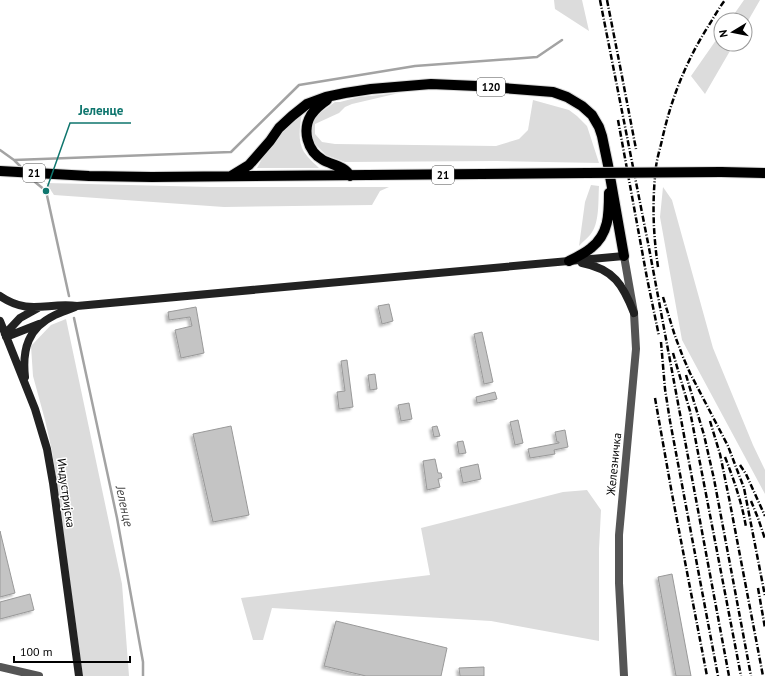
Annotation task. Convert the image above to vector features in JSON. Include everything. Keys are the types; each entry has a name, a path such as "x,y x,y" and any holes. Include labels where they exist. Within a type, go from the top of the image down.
{"main road":[{"name":"120","path":"229,177 255,160 285,122 299,110 322,98 371,89 431,84 553,92 574,100 585,108 596,120 602,136 608,165 624,256"},
{"path":"330,97 320,104 312,113 306,127 307,138 311,148 319,157 345,170 350,176"},
{"path":"569,261 590,249 600,239 606,228 608,216 608,165"},
{"name":"21","path":"0,171 89,176 229,177 721,172 765,173"},
{"path":"0,296 18,305 28,307 39,308 66,305 77,306 624,256"},
{"path":"569,261 595,266 613,276 625,290 634,313"},
{"path":"6,335 40,323 77,306"},
{"path":"6,335 20,318 39,308"},
{"name":"Индустријска","path":"0,321 40,422 49,460 79,676"},
{"path":"26,386 24,366 26,349 34,329 40,323"}],"street":[{"name":"Железничка","path":"624,256 634,313 636,348 619,545 619,583 624,676"},
{"path":"0,666 39,676"}],"shaded area":[{"path":"554,0 582,0 589,31 555,9"},
{"path":"744,0 760,0 753,12 736,12"},
{"path":"713,44 713,52 729,52 705,94 691,76"},
{"path":"399,93 345,107 339,113 315,124 315,134 322,142 335,144 496,146 519,139 528,130 533,100 569,110 577,116 587,126 599,163 496,161 345,162 326,155 313,142 309,129 311,121 335,102 359,97"},
{"path":"302,113 300,123 300,143 307,156 319,168 257,168 276,138"},
{"path":"46,183 210,187 389,187 380,191 372,205 224,207 54,195"},
{"path":"591,185 599,186 597,218 593,230 579,246 585,202"},
{"path":"663,187 672,200 713,348 753,445 765,470 765,494 682,340 660,217"},
{"path":"66,319 122,584 129,676 83,676 52,451 33,376 31,346 51,325"},
{"path":"587,490 601,510 599,549 599,641 491,621 272,608 263,640 253,640 241,598 430,575 421,528 563,492"}],"building":[{"path":"389,304 393,321 382,324 378,306"},
{"path":"196,307 204,353 181,358 175,330 192,326 190,317 169,320 168,312"},
{"path":"482,332 493,382 484,384 474,334"},
{"path":"347,360 353,407 339,409 337,392 345,391 341,361"},
{"path":"375,374 377,389 370,390 368,375"},
{"path":"495,392 497,399 477,403 476,397"},
{"path":"409,403 412,419 401,421 398,405"},
{"path":"518,420 523,443 515,445 510,422"},
{"path":"231,426 249,515 213,522 193,434"},
{"path":"437,426 440,436 434,437 432,427"},
{"path":"565,430 568,447 554,450 555,454 530,458 528,449 559,443 557,442 555,432"},
{"path":"463,441 466,453 459,454 457,442"},
{"path":"435,459 438,473 441,473 442,478 438,479 440,487 427,490 423,461"},
{"path":"478,464 481,479 463,483 460,468"},
{"path":"0,531 15,593 0,597"},
{"path":"672,574 691,676 676,676 658,577"},
{"path":"30,594 34,610 0,619 0,602"},
{"path":"336,621 447,648 441,676 366,676 324,666"},
{"path":"484,667 484,676 460,676 459,668"}],"waterway":[{"path":"14,160 231,152 299,85 415,66 537,57 562,40"},
{"name":"Јеленце","path":"0,150 20,166"},
{"name":"Јеленце","path":"35,182 46,191 69,296"},
{"name":"Јеленце","path":"74,318 117,518 143,662 143,676"}],"railway":[{"path":"600,0 649,248 729,676"},
{"path":"607,0 636,149"},
{"path":"658,267 654,229 656,164 670,110 686,66 725,0"},
{"path":"618,120 659,336"},
{"path":"663,297 683,357 728,446 744,488 765,596"},
{"path":"661,342 665,389 670,421 718,676"},
{"path":"673,353 690,411 741,676"},
{"path":"686,375 704,435 714,479 751,676"},
{"path":"655,398 707,676"},
{"path":"710,421 720,454 763,676"},
{"path":"725,457 732,474 746,527"},
{"path":"740,465 746,474 765,516"},
{"path":"751,501 765,539"},
{"path":"758,588 765,628"}],"place":[{"name":"Јеленце","path":"46,191"}]}
